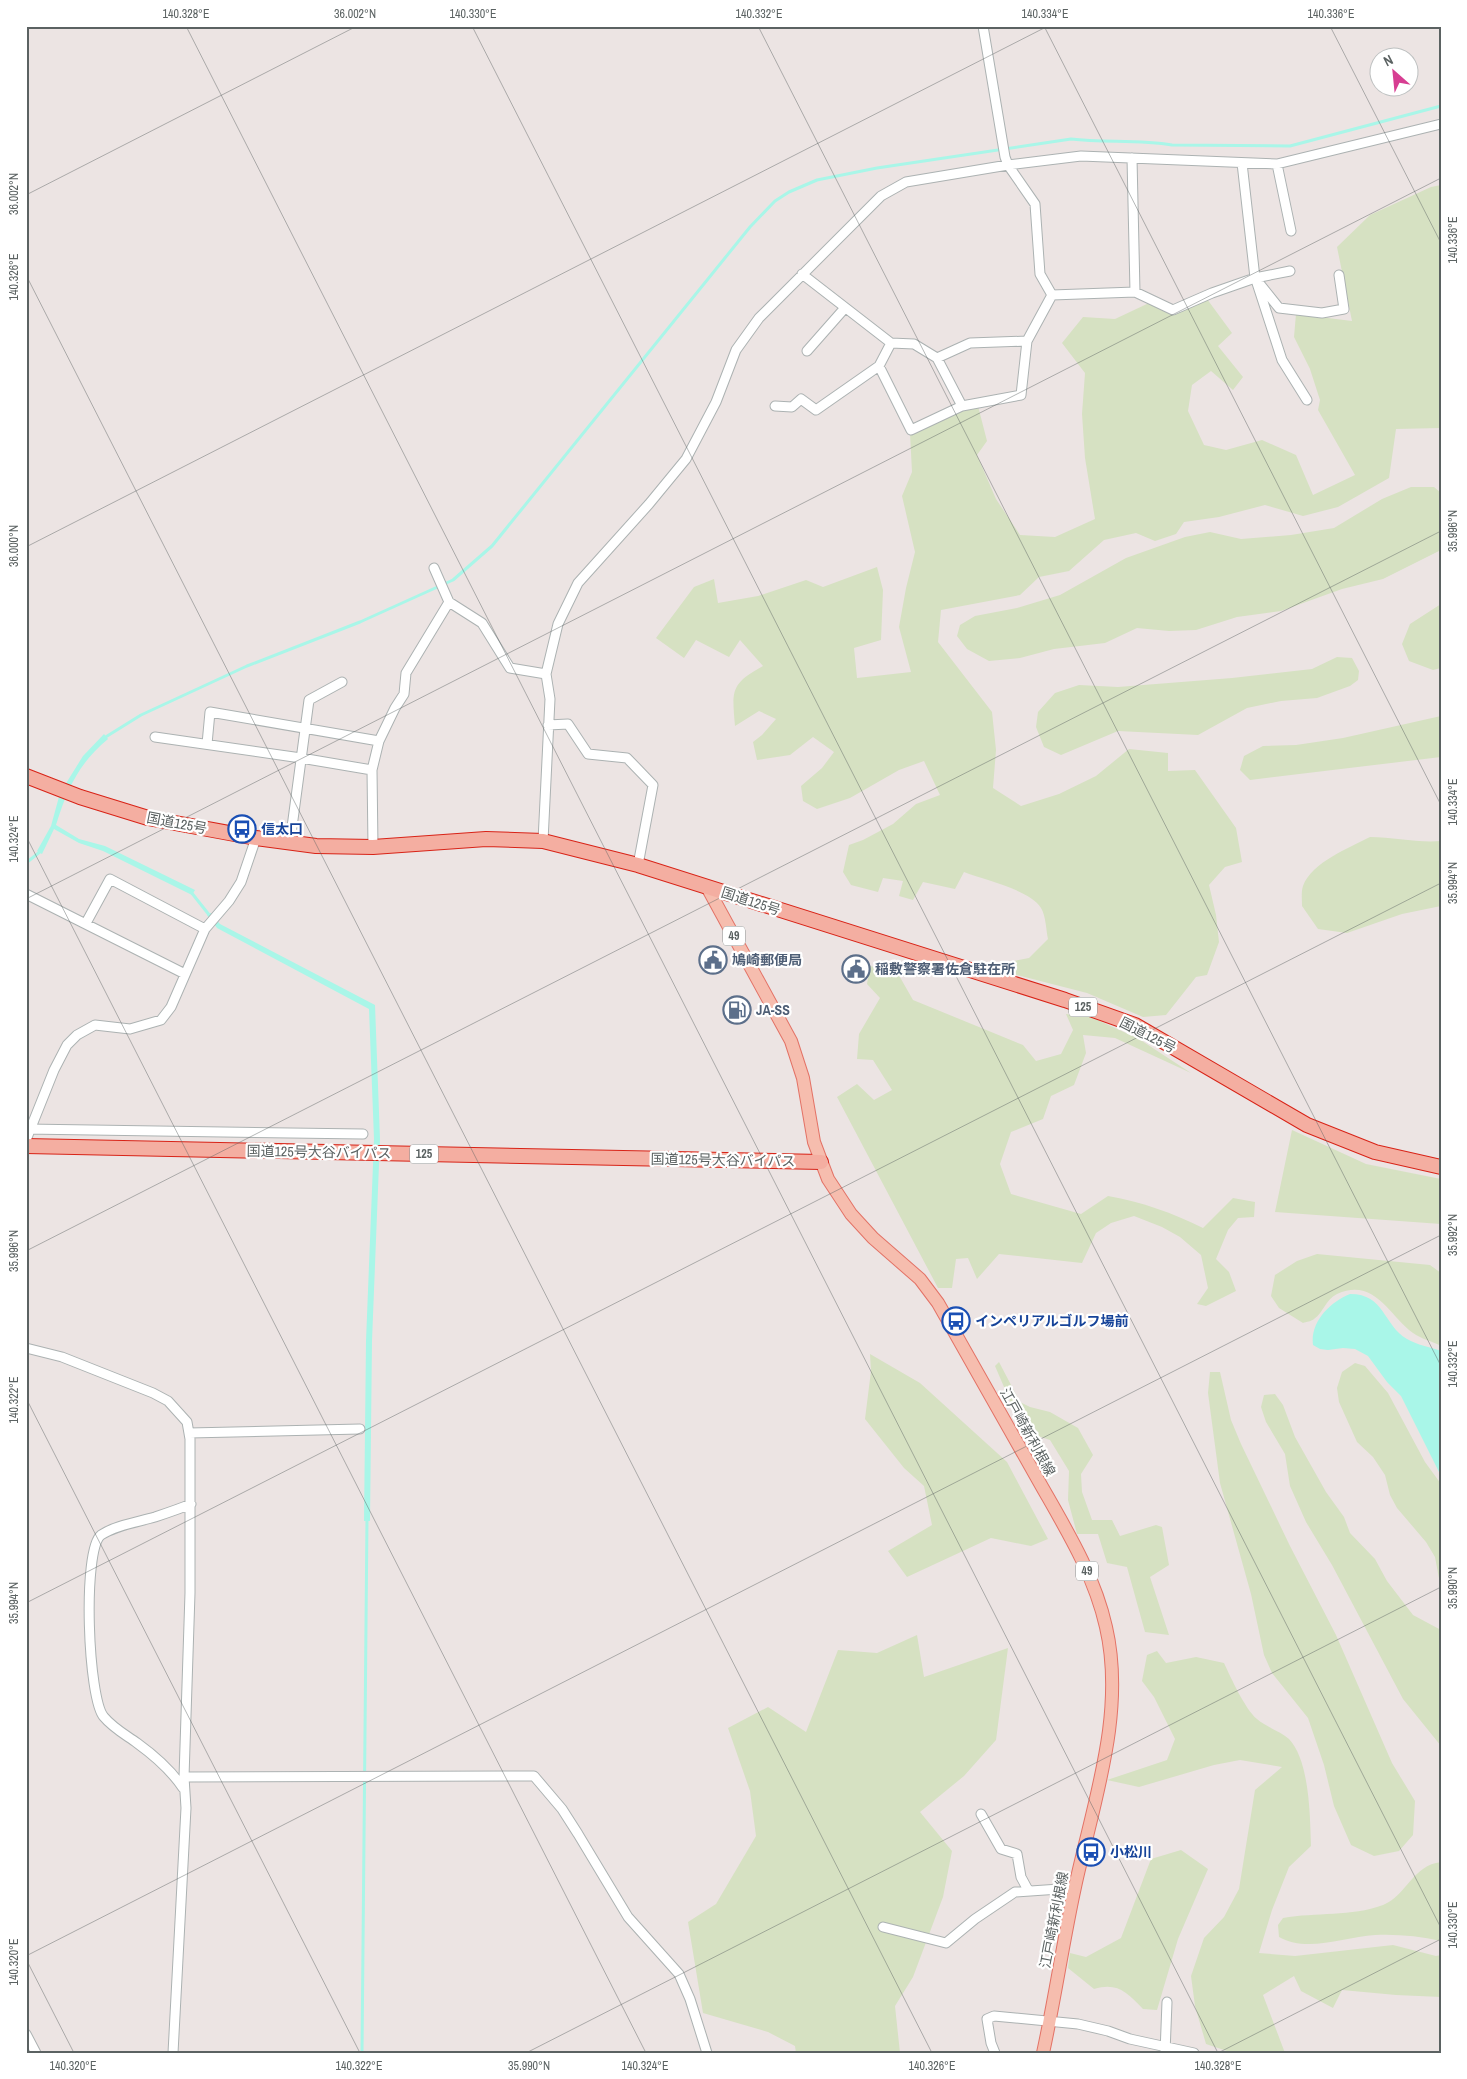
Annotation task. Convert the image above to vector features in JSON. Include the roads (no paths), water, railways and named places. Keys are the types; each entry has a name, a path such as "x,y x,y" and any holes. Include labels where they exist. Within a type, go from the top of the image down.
{"highway":[{"name":"国道125号","path":"26,776 80,797 148,818 256,838 337,847 373,847 486,839 543,841 638,865 1066,1000 1135,1025 1307,1125 1374,1152 1441,1167"},
{"name":"国道125号大谷バイパス","path":"26,1146 821,1162"}],"main road":[{"name":"江戸崎新利根線","path":"707,888 791,1041 803,1078 814,1142 828,1179 851,1214 873,1238 920,1279 938,1303 1068,1534 1093,1584 1100,1606 1110,1646 1112,1690 1110,1720 1099,1782 1074,1888 1043,2053"}],"street":[{"path":"983,26 1007,161 1035,204 1040,274 1052,295"},
{"path":"543,841 550,700 546,674 558,624 578,583 649,504 686,459 716,402 736,350 759,318 881,196 906,182 1007,161 1081,156 1277,164 1441,124"},
{"path":"1132,158 1135,292"},
{"path":"1242,163 1255,278 1282,360 1306,400"},
{"path":"1277,164 1292,231"},
{"path":"1052,295 1135,292 1174,310 1212,293 1255,278 1290,271"},
{"path":"802,274 844,309 891,343 914,344 937,358 962,406"},
{"path":"1255,278 1278,308 1322,313 1344,309 1339,275"},
{"path":"878,366 911,430 962,406 1021,395 1027,341 1052,295"},
{"path":"807,351 844,309"},
{"path":"937,358 970,343 1027,341"},
{"path":"774,406 792,407 801,399 816,410 878,366 891,343"},
{"path":"434,568 448,602 482,623 510,668 546,674"},
{"path":"373,847 372,770 379,741 404,694 406,673 448,602"},
{"path":"290,842 309,700 342,682"},
{"path":"207,744 210,712 379,741"},
{"path":"548,726 568,724 588,754 627,758 653,785 638,865"},
{"path":"155,737 372,770"},
{"path":"26,1140 54,1070 67,1045 77,1035 95,1025 130,1029 161,1020 171,1007 205,929 229,901 241,882 256,838"},
{"path":"86,923 110,879 205,929"},
{"path":"26,894 185,974"},
{"path":"29,1129 363,1134"},
{"path":"26,1348 62,1357 153,1393 168,1401 187,1422 191,1504 184,1777 186,1808 173,2053"},
{"path":"189,1433 360,1429"},
{"path":"184,1788 174,1775 147,1750 103,1716 96,1700 88,1588 95,1545 100,1536 124,1525 191,1504"},
{"path":"184,1777 534,1776 562,1809 628,1917 679,1974 690,1999 708,2053"},
{"path":"981,1814 1002,1849 1017,1854 1021,1877 1028,1890"},
{"path":"883,1927 946,1943 975,1919 1015,1892 1074,1888"},
{"path":"1165,2049 1167,2002"},
{"path":"995,2053 991,2043 987,2019 994,2016 1078,2024 1108,2031 1165,2049 1194,2053"},
{"path":"26,2034 36,2053"}],"waterway":[{"path":"104,738 141,715 247,666 360,622 453,580 492,546 750,227 775,201 789,192 817,180 877,168 1071,139 1147,142 1172,145 1290,146 1441,106"},
{"path":"26,863 41,851"},
{"path":"191,892 210,916"},
{"path":"362,2053 367,1518"}],"place":[{"name":"信太口","path":"242,829"},
{"name":"鳩崎郵便局","path":"713,960"},
{"name":"稲敷警察署佐倉駐在所","path":"856,969"},
{"name":"JA-SS","path":"737,1010"},
{"name":"インペリアルゴルフ場前","path":"956,1321"},
{"name":"小松川","path":"1091,1852"}]}
